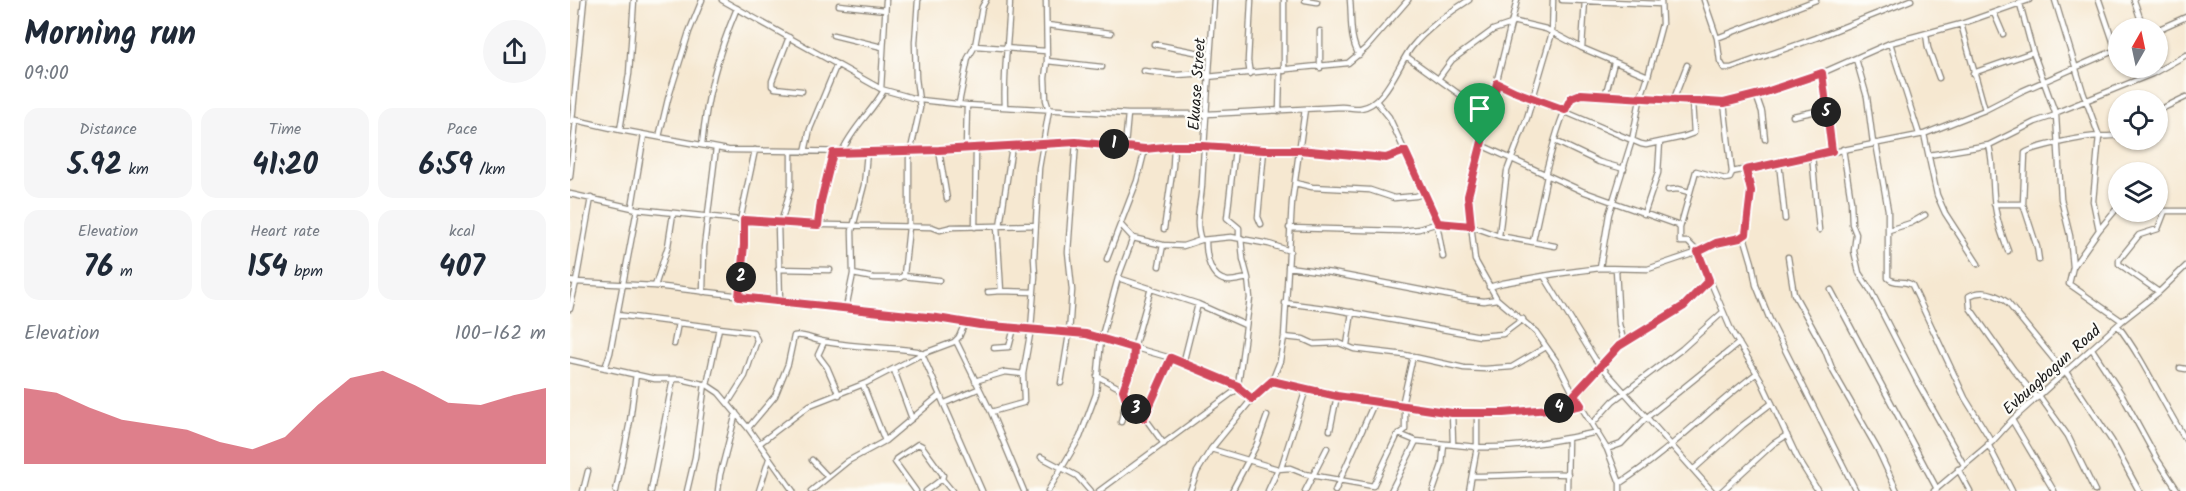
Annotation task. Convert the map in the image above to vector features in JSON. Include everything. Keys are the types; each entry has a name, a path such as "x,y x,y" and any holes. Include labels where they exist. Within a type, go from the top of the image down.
{"street":[{"path":"570,177 584,0"},
{"path":"620,130 629,74 634,0"},
{"path":"659,137 689,32 702,0"},
{"path":"722,0 883,89 920,100 967,105 1128,114 1207,114 1368,106 1376,101 1416,42 1469,0"},
{"path":"842,152 847,141 879,99 883,89 882,46 886,0"},
{"path":"903,276 909,227 909,150 920,108 915,42 918,0"},
{"path":"960,103 968,58 975,46 982,7 986,0"},
{"path":"1005,106 1004,75 1008,49 1010,0"},
{"path":"991,412 1023,403 1023,374 1031,329 1034,292 1039,168 1049,110 1045,78 1046,0"},
{"name":"Ekuase Street","path":"1214,0 1207,114 1197,218 1198,231 1217,277 1228,281 1248,278"},
{"path":"1250,74 1248,61 1251,0"},
{"path":"1279,111 1284,0"},
{"path":"1305,0 1317,2"},
{"path":"1350,0 1352,33 1359,55"},
{"path":"1144,71 1176,75 1250,74 1320,68 1348,63 1387,26 1397,10 1408,0"},
{"path":"1517,0 1468,196 1475,260 1497,298 1523,319 1567,378 1574,395 1607,449 1620,483 1620,491"},
{"path":"1499,236 1504,186 1552,33 1552,0"},
{"path":"1562,0 1624,1 1641,4 1661,2 1662,24 1640,99 1632,140 1613,202 1600,268"},
{"path":"1711,0 1704,1 1717,38 1722,65 1731,68 1816,38 1911,0"},
{"path":"1717,38 1816,0"},
{"path":"1533,241 1555,141 1565,110 1575,95 1724,103 1822,73 1890,43 1961,24 2029,0"},
{"path":"2055,0 2099,136 2093,201 2099,230"},
{"path":"2099,0 2108,25"},
{"path":"2134,0 2140,18"},
{"path":"1582,48 1585,1"},
{"path":"2020,4 2033,52 2056,114 2061,199 2070,236 2073,267"},
{"path":"838,5 885,10"},
{"path":"702,145 705,105 713,72 737,8"},
{"path":"1994,13 2003,34"},
{"path":"2168,25 2186,17"},
{"path":"1438,79 1452,60 1493,30 1512,22 1552,33 1614,63 1648,76"},
{"path":"1961,24 1985,110"},
{"path":"1047,25 1110,33"},
{"path":"1320,31 1320,68"},
{"path":"1926,34 1928,48 1939,78"},
{"path":"832,35 882,46"},
{"path":"789,37 772,86 802,91"},
{"path":"1890,43 1929,155 1937,195 1945,213 1978,264"},
{"path":"1154,44 1210,55"},
{"path":"975,46 1046,51"},
{"path":"1973,73 2033,52"},
{"path":"1732,172 1921,134 1985,110 2108,54"},
{"path":"1929,155 1989,145 2035,122 2152,74 2186,55"},
{"path":"1406,56 1489,113"},
{"path":"1856,59 1867,97 1885,185 1889,230 1888,278 1895,282 1907,281 1912,285 2012,491"},
{"path":"1047,61 1102,67"},
{"path":"1605,96 1614,63"},
{"path":"805,152 810,129 837,64"},
{"path":"1673,101 1687,66"},
{"path":"1822,73 1832,151"},
{"path":"1497,83 1646,145 1694,133 1692,102"},
{"path":"1756,95 1762,112 1765,139"},
{"path":"2168,106 2186,97"},
{"path":"1376,101 1389,117 1425,193 1437,223 1443,257"},
{"path":"1724,103 1732,172 1730,178 1725,179 1697,171 1680,228 1680,242 1688,242 1698,252 1723,312 1818,491"},
{"path":"966,148 967,105"},
{"path":"1190,491 1197,472 1211,448 1252,399 1272,381 1280,361 1284,337 1290,251 1289,228 1305,109"},
{"path":"1793,116 1826,109"},
{"path":"1125,146 1128,114"},
{"path":"573,121 716,148 805,152 939,150 1076,142 1145,149 1203,146 1299,150 1386,158 1405,151"},
{"path":"605,368 623,284 644,135"},
{"path":"2039,260 2037,246 2023,204 2025,153 2032,148 2099,136 2108,137"},
{"path":"1555,141 1599,162 1624,169"},
{"path":"1061,383 1069,334 1072,290 1068,252 1076,142"},
{"path":"1644,214 1658,173 1660,142"},
{"path":"1480,145 1546,175 1680,228"},
{"path":"1989,145 1992,159 1994,204 1998,226 2008,251"},
{"path":"1001,291 998,226 1012,146"},
{"path":"1164,229 1174,146"},
{"path":"703,292 704,247 716,148"},
{"path":"975,226 976,148"},
{"path":"1107,259 1137,181 1145,149"},
{"path":"1099,491 1239,387 1250,298 1239,228 1227,218 1235,149"},
{"path":"1843,149 1852,224 1856,234 1854,250 1858,273 1871,291 1918,384 1964,465"},
{"path":"739,297 744,245 744,220 741,216 755,150"},
{"path":"939,150 947,199"},
{"path":"1261,224 1258,217 1264,150"},
{"path":"780,302 778,224 783,216 791,186 791,151"},
{"path":"846,308 853,274 853,226 864,185 867,152"},
{"path":"818,225 821,201 833,153"},
{"path":"1812,155 1819,230"},
{"path":"1779,163 1785,219"},
{"path":"1490,287 1600,268 1648,269 1698,252 1716,243 1744,236 1747,232 1751,191 1746,170"},
{"path":"1295,183 1312,187 1370,190 1394,198 1425,193"},
{"path":"1668,190 1678,189 1689,192"},
{"path":"570,194 673,214 778,224 932,227 940,230 951,227 1035,225"},
{"path":"570,309 573,282 591,198"},
{"path":"1994,204 2023,204"},
{"path":"2168,211 2186,211"},
{"path":"655,286 668,246 673,214"},
{"path":"1889,230 1911,223 1925,215"},
{"path":"2108,219 2073,267 2069,286 2120,323 2186,440"},
{"path":"2159,292 2118,262 2139,235 2158,229 2161,222"},
{"path":"1289,228 1401,231 1419,229 1437,223 1471,226 1499,236 1556,246"},
{"path":"1121,225 1132,238 1163,245 1183,246 1203,240 1231,237 1269,244 1290,251"},
{"path":"1744,236 1756,285 1770,320 1856,491"},
{"path":"1048,491 1080,437 1096,394 1101,339 1132,238"},
{"path":"1159,266 1163,245"},
{"path":"1788,257 1794,294 1825,350 1833,371 1878,450 1897,491"},
{"path":"1288,267 1332,273 1467,299 1484,301 1497,298"},
{"name":"Evbuagbogun Road","path":"1935,490 1990,443 2012,420 2120,323 2186,267"},
{"path":"778,269 830,270"},
{"path":"1616,269 1619,324 1624,343"},
{"path":"853,274 874,278 903,276 939,280"},
{"path":"1544,276 1580,336 1602,365 1712,491"},
{"path":"1118,278 1198,304 1245,325"},
{"path":"1574,395 1624,343 1684,306 1709,280"},
{"path":"573,282 655,286 965,323 1086,334 1171,358 1239,387 1252,399"},
{"path":"1151,288 1134,348 1133,363 1123,390 1126,399 1164,444"},
{"path":"1831,290 1891,400 1935,490"},
{"path":"988,292 1034,292"},
{"path":"2095,491 2068,436 2013,369 1970,308 1969,296 1997,294 2007,302 2065,372 2112,441 2139,491"},
{"path":"1285,303 1352,312 1480,336 1503,334 1523,319"},
{"path":"1183,364 1198,304"},
{"path":"1347,345 1352,312"},
{"path":"1593,423 1625,391 1682,350 1723,312"},
{"path":"617,315 753,332 756,340 745,376 728,404"},
{"path":"674,344 678,323"},
{"path":"760,443 810,405 863,385 922,354 956,341 965,323"},
{"path":"687,491 719,328"},
{"path":"994,348 1009,347 1014,328"},
{"path":"748,428 775,396 788,364 794,336 800,335 854,347 905,349 922,354 982,491"},
{"path":"1284,337 1303,339 1314,344 1347,345 1354,349 1413,356 1464,368 1512,367 1546,347"},
{"path":"956,341 991,412 1024,491"},
{"path":"824,342 818,355 827,367 840,395"},
{"path":"1607,449 1621,444 1646,418 1739,343"},
{"path":"2092,350 2122,395 2157,459 2178,491"},
{"path":"1211,448 1247,461 1280,469 1290,468 1305,474 1338,481 1374,485 1399,434 1406,427 1404,405 1413,356"},
{"path":"1144,418 1171,358"},
{"path":"570,360 655,379 681,378 706,385 719,393 736,413 793,491"},
{"path":"2180,368 2186,369"},
{"path":"894,370 912,419"},
{"path":"975,381 1005,372 1023,374"},
{"path":"1620,483 1642,469 1730,393 1757,373"},
{"path":"616,491 630,421 636,374"},
{"path":"1097,376 1123,390"},
{"path":"651,491 673,379"},
{"path":"1272,381 1337,396 1477,415 1581,405"},
{"path":"863,385 885,441"},
{"path":"945,403 978,389"},
{"path":"1268,491 1280,469 1306,389"},
{"path":"811,491 848,461 885,441 940,395"},
{"path":"1330,430 1337,396"},
{"path":"1121,422 1126,399"},
{"path":"1335,491 1375,401"},
{"path":"1694,469 1743,425 1772,404"},
{"path":"718,491 736,413"},
{"path":"1452,413 1453,443"},
{"path":"1469,491 1477,447 1477,415"},
{"path":"1232,491 1257,444 1267,416"},
{"path":"2012,420 2054,491"},
{"path":"1399,434 1416,441 1502,448 1598,432"},
{"path":"1722,491 1773,444 1787,435"},
{"path":"1567,491 1568,438"},
{"path":"1391,491 1416,441"},
{"path":"1433,491 1442,465 1444,444"},
{"path":"916,491 895,462 915,445 922,446 942,472 942,479 952,491"},
{"path":"1305,491 1327,448"},
{"path":"1041,457 1077,476 1090,491"},
{"path":"759,491 769,459"},
{"path":"812,460 828,477"},
{"path":"1958,469 1970,491"},
{"path":"584,491 588,471"},
{"path":"1473,476 1568,474"},
{"path":"926,491 942,479"}],"route":[{"path":"1822,73 1832,151 1746,170 1751,191 1746,234 1740,238 1716,243 1698,252 1709,280 1684,306 1619,346 1574,395 1581,405 1572,407 1477,415 1452,413 1337,396 1272,381 1252,399 1238,386 1171,358 1144,418 1126,399 1123,390 1133,363 1134,348 1086,334 980,325 937,318 739,297 744,220 818,225 821,201 833,153 1030,146 1076,142 1145,149 1203,146 1299,150 1386,158 1405,151 1438,223 1471,226 1468,196 1480,145 1497,83 1565,110 1571,98 1581,94 1724,103 1760,94 1822,73"}]}
